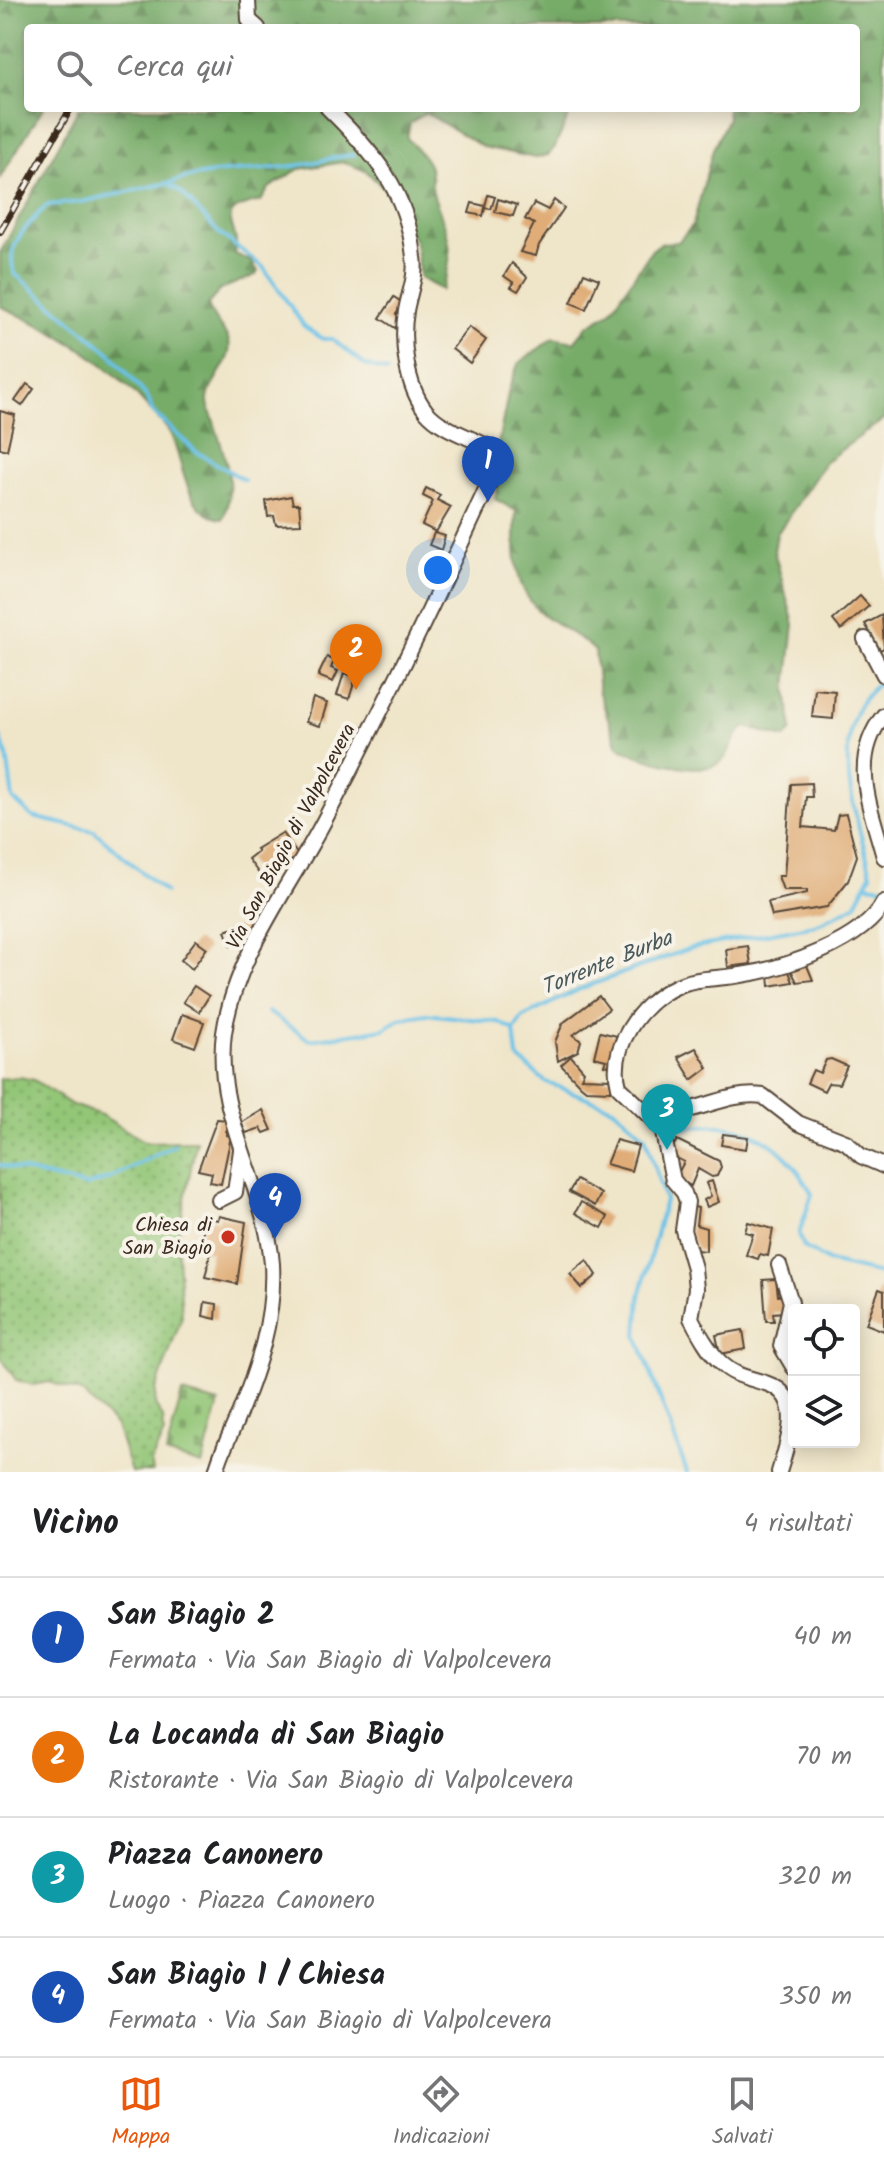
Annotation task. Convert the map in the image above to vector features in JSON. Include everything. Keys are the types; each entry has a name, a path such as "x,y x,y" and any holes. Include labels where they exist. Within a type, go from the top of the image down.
{"street":[{"path":"248,0 249,20 254,24"},
{"name":"Via San Biagio di Valpolcevera","path":"216,1472 260,1362 271,1303 272,1262 224,1082 224,1035 231,998 262,933 310,848 423,630 494,472 494,450 471,436 449,429 427,412 416,394 405,351 406,312 413,286 415,258 405,221 388,172 332,112"},
{"path":"865,639 882,670"},
{"path":"884,715 869,738 862,767 884,857"},
{"path":"788,1404 771,1384 744,1378 722,1364 691,1318 696,1289 683,1230 687,1202 673,1180 662,1128 647,1110 623,1092 618,1069 628,1032 649,1005 675,987 770,969 821,950 869,923 884,902"},
{"path":"647,1110 663,1116 726,1099 763,1096 798,1123 846,1142 861,1156 884,1166"},
{"path":"219,1200 235,1192 241,1144"},
{"path":"779,1265 791,1304"},
{"path":"788,1315 781,1346 788,1358"},
{"path":"779,1472 788,1435"}],"green space":[{"path":"0,0 884,0 884,419 826,461 777,534 774,551 794,624 787,688 792,730 785,738 746,727 738,734 721,762 700,768 654,761 618,746 599,693 595,651 537,609 521,584 515,542 516,511 495,499 502,463 498,444 509,389 518,364 553,338 574,342 587,326 610,312 652,250 661,243 678,242 693,225 713,149 728,118 727,112 860,112 860,24 24,24 24,112 41,112 0,178"},
{"path":"77,112 570,112 555,147 548,155 535,158 483,147 426,113 410,123 407,138 430,168 434,195 449,244 449,264 442,290 420,278 415,241 388,192 366,171 344,162 299,169 269,188 261,201 245,205 231,214 235,254 251,261 258,271 256,275 221,289 208,304 230,348 208,402 228,470 229,494 223,519 200,508 187,486 170,432 134,393 82,350 0,306 0,253"},
{"path":"19,1077 34,1080 72,1105 101,1115 146,1142 196,1141 177,1241 182,1316 156,1390 155,1405 163,1418 164,1433 151,1462 153,1472 131,1472 116,1426 81,1392 49,1382 33,1385 16,1380 0,1356 0,1079"},
{"path":"182,1393 219,1403 202,1465 166,1454"}],"building":[{"path":"488,195 495,197 491,209 485,208 483,216 469,213 472,203 485,206"},
{"path":"498,199 517,205 513,216 495,212"},
{"path":"554,200 564,208 539,245 536,256 520,252 534,224 525,219 534,203 548,210"},
{"path":"512,263 527,277 518,291 511,287 514,283 504,276"},
{"path":"584,273 599,279 586,309 571,303"},
{"path":"394,297 404,304 396,314 402,318 395,328 380,318"},
{"path":"469,327 486,340 470,363 452,349"},
{"path":"27,384 34,389 22,406 15,401"},
{"path":"0,411 15,415 7,450 0,448"},
{"path":"426,488 440,495 437,500 451,507 436,532 422,525 433,501 423,496"},
{"path":"291,496 293,504 299,504 301,524 276,525 274,516 268,517 266,501"},
{"path":"434,533 445,536 441,550 429,545"},
{"path":"860,596 869,606 841,630 833,620"},
{"path":"882,615 884,648 880,650 865,624"},
{"path":"327,657 334,661 331,668 338,671 333,682 318,676"},
{"path":"344,673 356,677 349,699 337,695"},
{"path":"815,689 835,691 833,719 812,717"},
{"path":"313,698 327,703 320,726 306,722"},
{"path":"811,783 812,797 806,797 803,827 834,830 838,815 846,814 857,856 848,881 827,907 772,916 768,902 807,893 807,890 783,890 778,876 784,876 791,784"},
{"path":"282,833 298,855 278,873 276,870 263,879 248,859 258,851 256,849"},
{"path":"245,925 250,938 231,946 225,931"},
{"path":"196,940 207,948 192,969 181,960"},
{"path":"748,946 751,964 728,967 726,949"},
{"path":"806,963 813,980 797,982 791,970"},
{"path":"788,969 793,982 770,986 769,975"},
{"path":"194,986 209,996 199,1012 183,1002"},
{"path":"599,996 609,1009 573,1035 581,1041 578,1051 558,1061 555,1042 563,1023"},
{"path":"182,1014 204,1022 195,1047 173,1039"},
{"path":"600,1032 617,1036 609,1066 604,1065 606,1060 594,1057"},
{"path":"696,1048 708,1068 692,1080 678,1057"},
{"path":"571,1056 584,1071 581,1078 612,1079 611,1091 586,1090 581,1086 561,1065"},
{"path":"826,1060 847,1066 839,1084 828,1083 824,1091 807,1083 813,1070 820,1073"},
{"path":"263,1110 272,1130 264,1133 261,1128 246,1133 241,1123"},
{"path":"217,1119 227,1120 226,1135 231,1136 221,1184 210,1182 212,1173 198,1170"},
{"path":"723,1134 748,1137 746,1149 721,1145"},
{"path":"616,1140 638,1146 631,1171 606,1164"},
{"path":"677,1140 719,1161 721,1167 717,1176 712,1177 698,1169 691,1186 676,1177 684,1162 669,1154"},
{"path":"576,1180 601,1194 595,1206 569,1192"},
{"path":"712,1181 719,1202 707,1207 704,1200 711,1196 706,1183"},
{"path":"581,1202 608,1217 602,1228 575,1213"},
{"path":"691,1206 698,1208 696,1225 706,1228 706,1251 697,1250 690,1233"},
{"name":"Chiesa di San Biagio","path":"219,1216 246,1222 237,1284 205,1277 211,1252 193,1248 195,1240 201,1241 206,1217 218,1220"},
{"path":"748,1222 773,1229 768,1256 760,1254 758,1259 746,1255 753,1234 745,1232"},
{"path":"587,1260 597,1275 582,1288 570,1274"},
{"path":"776,1279 778,1296 786,1295 784,1312 773,1313 774,1321 766,1321 763,1280"},
{"path":"879,1289 884,1291 884,1331 866,1324"},
{"path":"205,1302 217,1304 216,1319 203,1316"},
{"path":"743,1330 746,1349 720,1354 716,1335"}],"waterway":[{"path":"169,183 199,175 301,165 354,155"},
{"path":"244,480 195,451 152,411 148,398 111,354 15,274 12,264 15,245 47,205 81,202 168,183 183,194 218,232 263,267 304,326 323,339 332,339 365,365 387,372"},
{"name":"Torrente Burba","path":"687,1472 637,1335 640,1296 665,1200 645,1136 613,1108 546,1082 517,1057 514,1030 523,1017 580,989 691,948 815,925 855,905 871,874 852,797 848,744 853,719 865,698 884,679"},
{"path":"0,737 7,755 13,799 33,817 94,831 165,892"},
{"path":"867,885 884,887"},
{"path":"268,1012 310,1040 384,1029 399,1019 426,1014 498,1022 514,1030"},
{"path":"685,1128 726,1126 760,1138 776,1148 801,1176 812,1194 799,1234 804,1247 829,1262 884,1275"},
{"path":"0,1165 86,1186 111,1178 175,1145"}],"railway":[{"path":"0,232 69,112"}],"place":[{"name":"San Biagio 2","path":"488,502"},
{"name":"La Locanda di San Biagio","path":"356,690"},
{"name":"Piazza Canonero","path":"667,1150"},
{"name":"Chiesa di San Biagio","path":"228,1237"},
{"name":"San Biagio 1 / Chiesa","path":"275,1239"}]}
